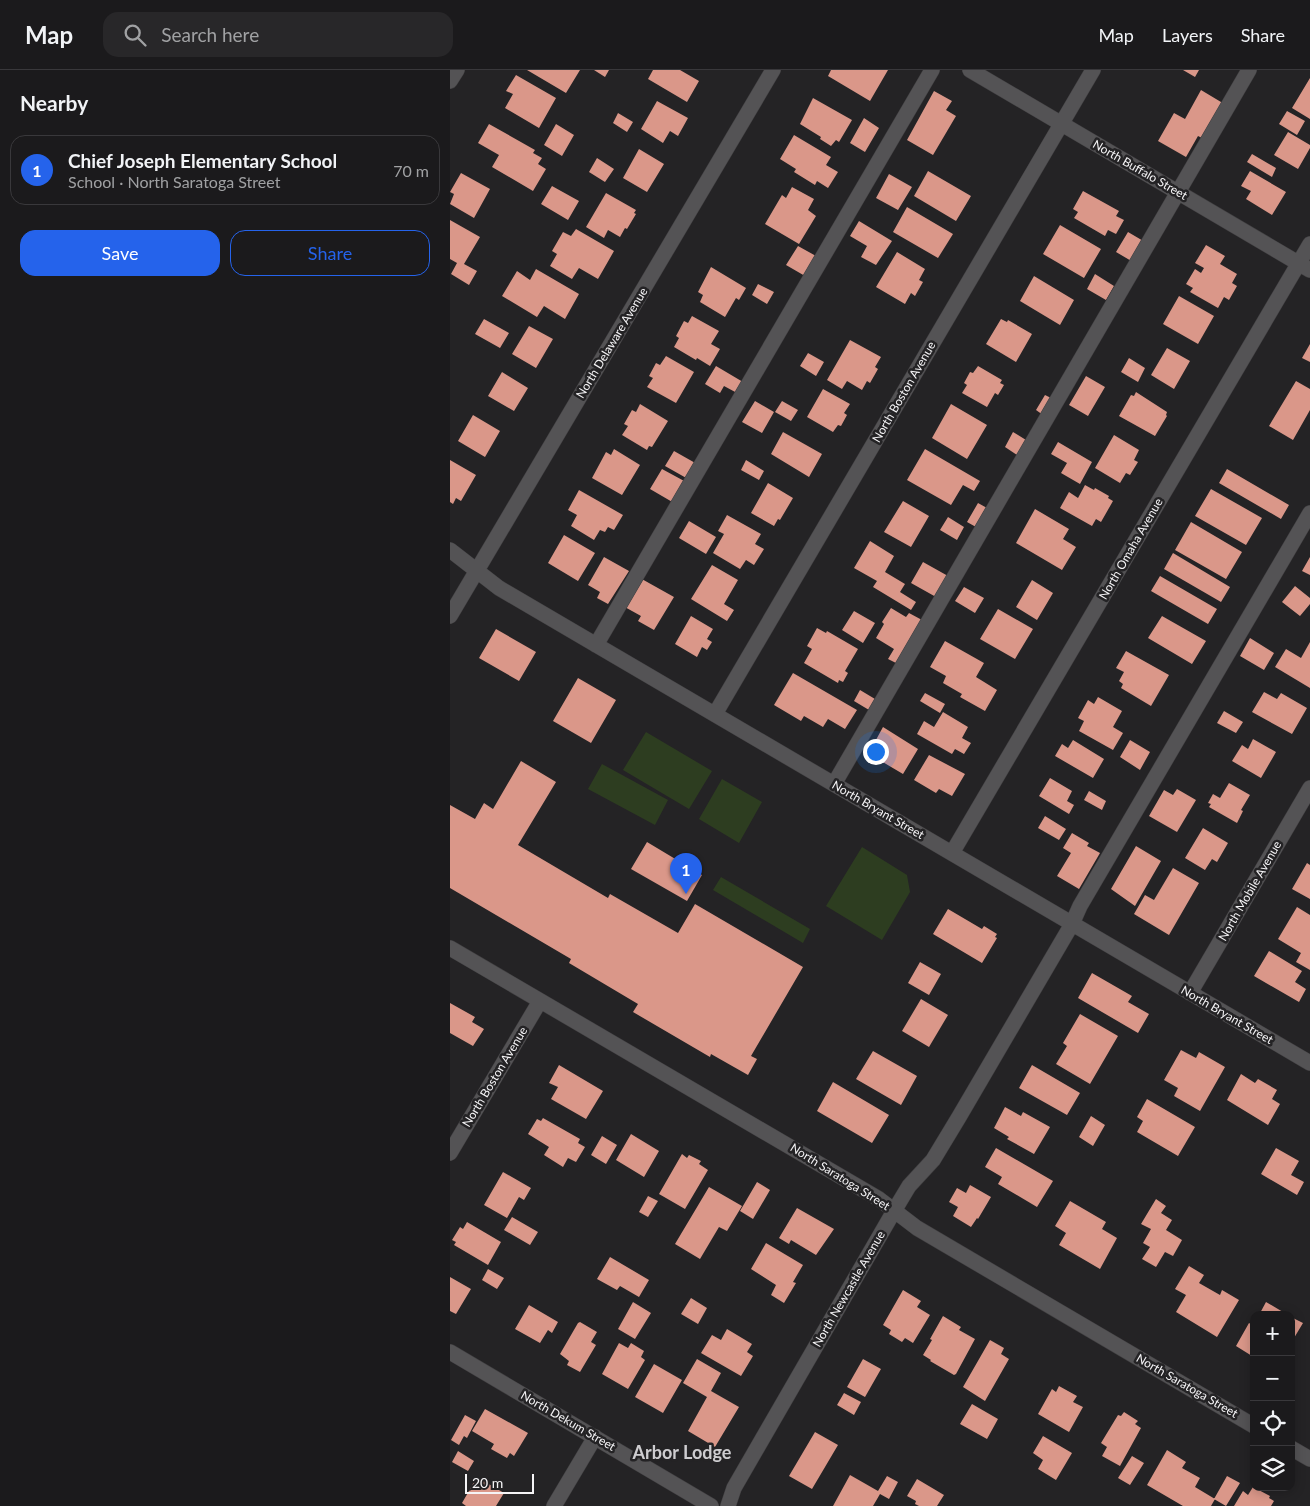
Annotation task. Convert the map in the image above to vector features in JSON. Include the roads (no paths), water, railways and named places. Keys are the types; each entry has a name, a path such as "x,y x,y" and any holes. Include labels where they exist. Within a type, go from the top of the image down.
{"street":[{"path":"450,81 457,70"},
{"name":"North Delaware Avenue","path":"450,616 774,70"},
{"path":"596,645 932,70"},
{"name":"North Buffalo Street","path":"970,70 1304,267"},
{"name":"North Boston Avenue","path":"715,714 1093,70"},
{"path":"834,784 1249,70"},
{"name":"North Omaha Avenue","path":"952,853 1304,267 1310,244"},
{"name":"North Newcastle Avenue","path":"728,1506 734,1488 894,1211 909,1186 933,1160 950,1132 1310,513"},
{"name":"North Bryant Street","path":"450,550 499,588 1310,1062"},
{"name":"North Mobile Avenue","path":"1190,993 1310,788"},
{"name":"North Saratoga Street","path":"450,948 846,1179 879,1199 917,1228 1250,1424"},
{"name":"North Boston Avenue","path":"450,1153 540,1001"},
{"name":"North Dekum Street","path":"450,1352 711,1506"},
{"path":"554,1506 595,1436"},
{"path":"1295,1450 1310,1459"}],"place":[{"name":"Chief Joseph Elementary School","path":"686,894"}],"district":[{"name":"Arbor Lodge","path":"682,1453"}]}
